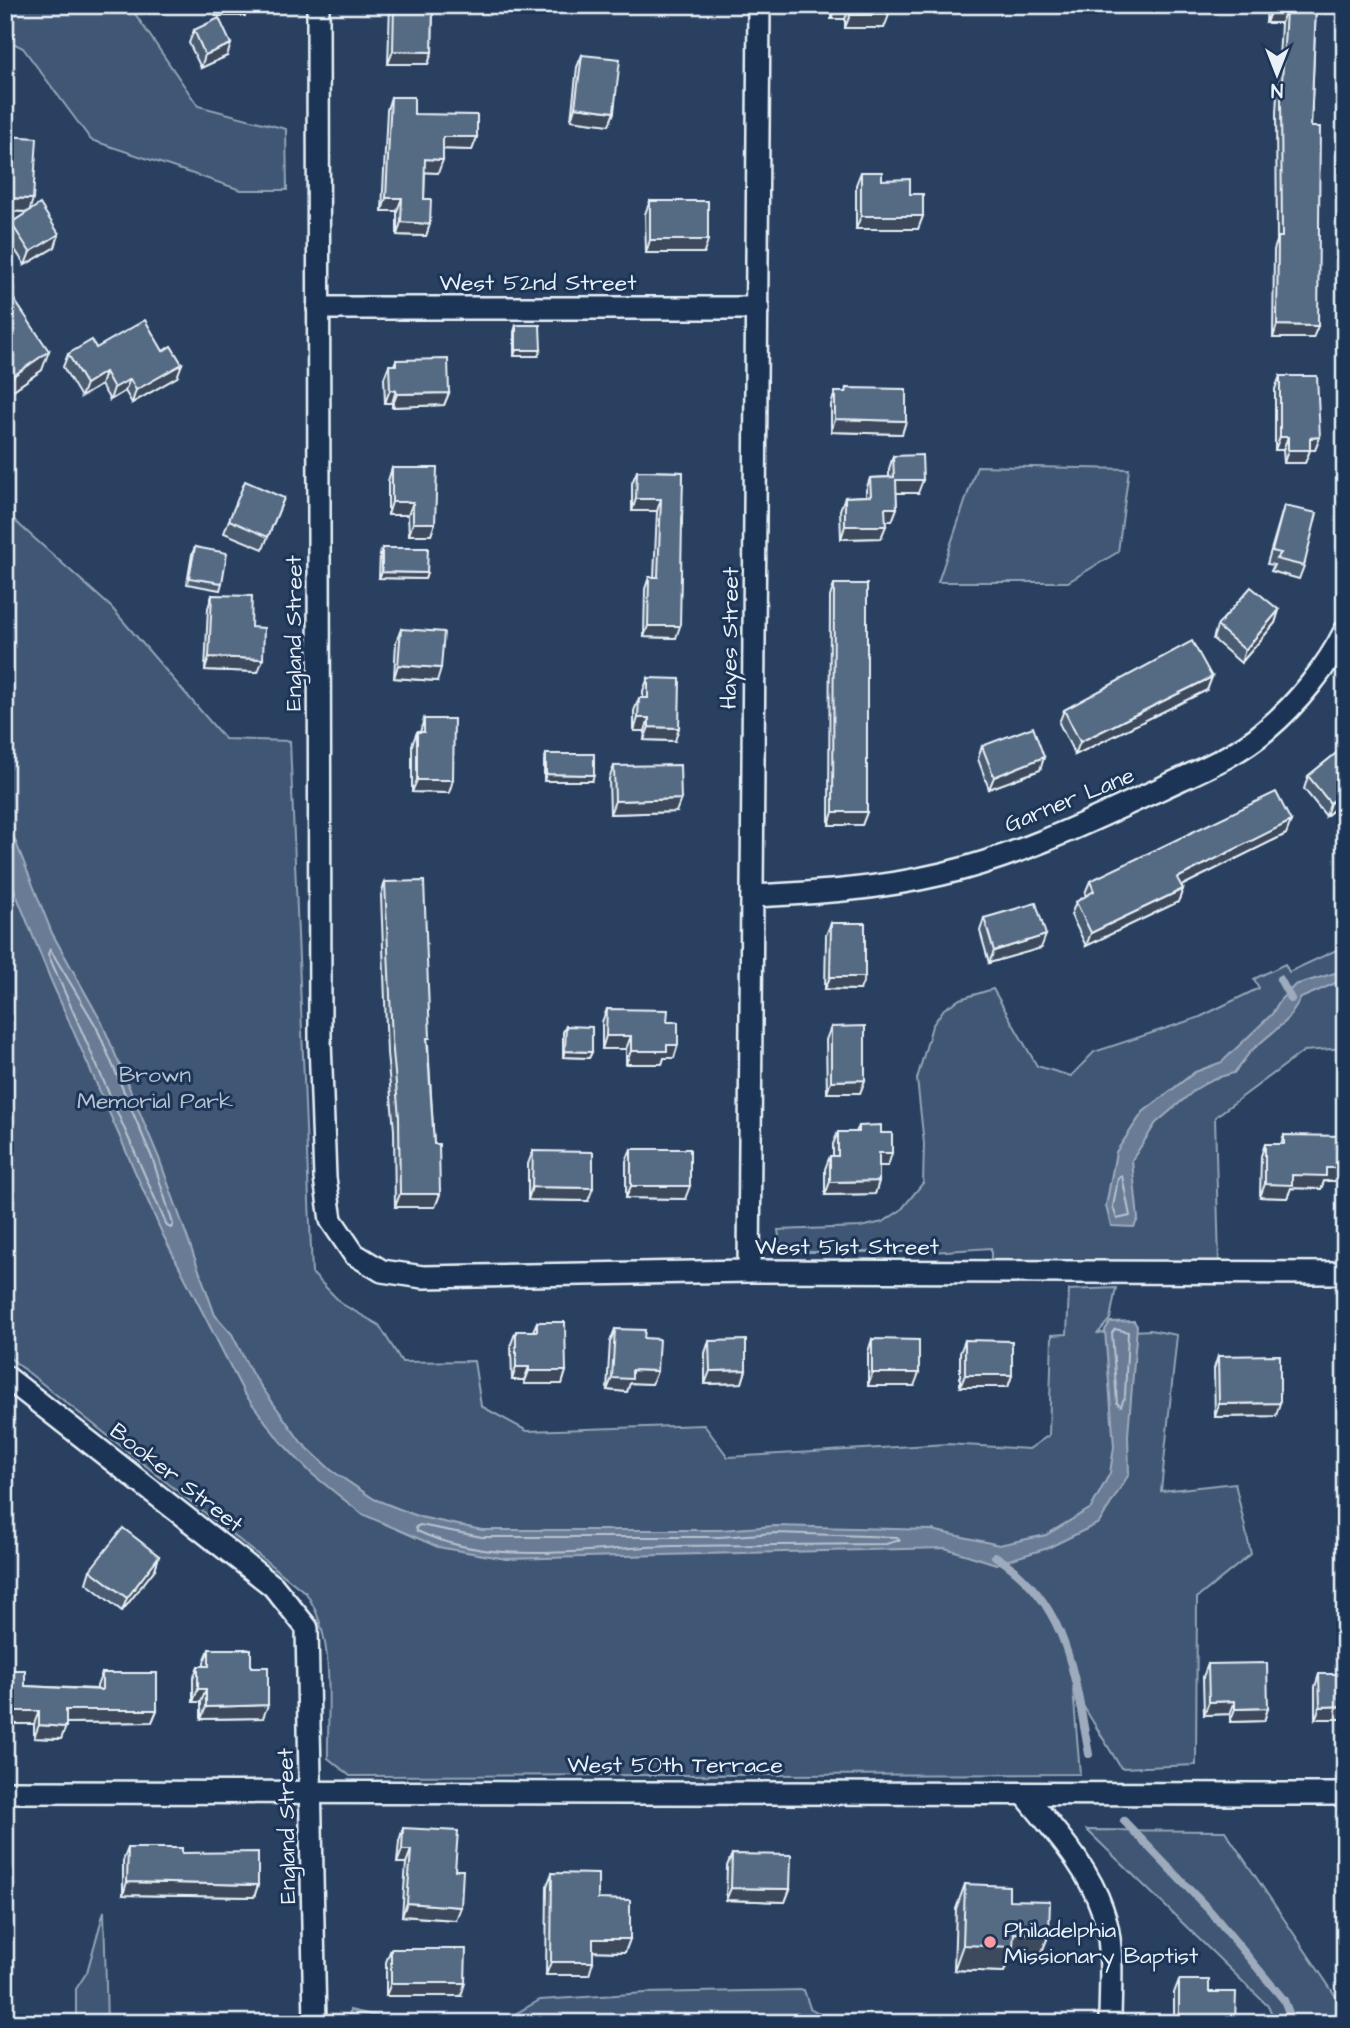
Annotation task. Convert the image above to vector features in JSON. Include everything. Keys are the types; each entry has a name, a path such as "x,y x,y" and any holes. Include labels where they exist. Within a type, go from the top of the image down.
{"street":[{"name":"England Street","path":"318,5 320,1027 324,1151 331,1220 354,1254"},
{"name":"Hayes Street","path":"749,1271 759,5"},
{"name":"West 52nd Street","path":"318,308 758,308"},
{"name":"Garner Lane","path":"752,896 842,892 943,874 1093,820 1214,764 1265,731 1306,688 1336,649 1345,631"},
{"name":"West 51st Street","path":"354,1254 382,1271 423,1276 749,1271 1345,1273"},
{"name":"Booker Street","path":"5,1376 273,1586 307,1628"},
{"name":"England Street","path":"307,1628 316,2023"},
{"name":"West 50th Terrace","path":"5,1792 795,1791 1026,1796 1345,1794"},
{"path":"1026,1796 1083,1868 1103,1909 1108,1935 1110,2023"}],"green space":[{"path":"5,5 129,5 198,106 286,129 287,190 241,190 91,140 23,48 5,39"},
{"path":"977,466 1129,469 1118,552 1068,582 938,582"},
{"name":"Brown Memorial Park","path":"5,512 111,607 225,739 290,741 312,1273 342,1304 379,1325 402,1362 474,1361 481,1406 527,1431 704,1425 728,1457 947,1444 1029,1449 1049,1435 1052,1335 1067,1334 1069,1290 1116,1288 1110,1319 1098,1333 1150,1330 1177,1335 1161,1491 1235,1483 1251,1554 1197,1598 1196,1765 1121,1768 1073,1689 1080,1774 350,1776 328,1758 329,1694 326,1652 316,1611 306,1593 5,1354"},
{"path":"1345,946 1345,1048 1304,1051 1215,1117 1219,1262 991,1260 991,1248 931,1252 781,1252 778,1230 860,1227 883,1222 901,1210 923,1183 924,1144 917,1079 932,1026 944,1009 960,999 993,989 1037,1066 1071,1076 1094,1052 1200,1017 1259,988 1254,979 1285,964 1289,972"},
{"path":"1087,1830 1225,1831 1345,2010 1345,2023 1275,2023 1269,2007"},
{"path":"104,1911 107,2023 76,2023 76,1989 87,1972"},
{"path":"804,1990 810,2008 837,2023 499,2023 540,2000 646,1993"},
{"path":"350,2010 407,2023 349,2023"}],"water":[{"path":"5,815 52,933 102,1023 159,1158 215,1315 232,1334 251,1372 301,1442 331,1470 374,1499 420,1517 482,1530 719,1530 775,1526 932,1530 999,1545 1046,1535 1091,1508 1110,1473 1114,1447 1105,1330 1110,1322 1134,1321 1137,1326 1128,1435 1129,1474 1099,1523 1048,1548 996,1564 945,1548 506,1559 438,1547 362,1514 312,1474 280,1441 244,1393 162,1233 50,978 5,867"},
{"path":"1345,970 1345,979 1301,998 1286,1021 1251,1051 1234,1073 1213,1079 1196,1089 1156,1123 1132,1160 1138,1219 1134,1227 1111,1226 1106,1206 1116,1152 1143,1112 1195,1072 1222,1062 1272,1014 1280,1000 1295,985"}],"building":[{"path":"394,5 433,5 432,52 393,51"},
{"path":"836,5 889,5 889,15 850,15 850,6"},
{"path":"1271,5 1316,5 1311,127 1320,127 1318,326 1277,325 1278,237 1282,237 1281,100 1286,10 1271,10"},
{"path":"219,18 231,44 205,55 194,30"},
{"path":"582,55 620,59 614,112 575,107"},
{"path":"391,97 414,97 414,114 477,115 477,137 443,137 443,160 425,159 424,199 431,199 430,224 401,222 402,198 386,198"},
{"path":"5,136 37,138 33,199 5,198"},
{"path":"861,172 882,172 882,180 910,179 910,194 923,194 923,216 861,216"},
{"path":"650,201 708,201 708,240 650,240"},
{"path":"40,204 59,234 30,252 11,223"},
{"path":"9,292 49,351 13,376 5,364 5,294"},
{"path":"145,320 163,351 171,346 182,364 136,390 130,379 114,388 105,372 86,384 68,354 92,340 96,348"},
{"path":"516,325 540,325 541,350 516,350"},
{"path":"448,359 449,393 397,394 396,390 390,390 389,365 396,365 396,360"},
{"path":"1280,376 1317,376 1320,437 1310,438 1310,450 1288,450 1288,437 1280,437"},
{"path":"846,388 906,389 906,421 835,419 835,392 846,392"},
{"path":"922,455 923,480 896,480 897,508 885,508 886,526 845,526 845,497 871,496 870,478 894,477 893,456"},
{"path":"392,468 437,468 435,523 413,523 413,502 392,502"},
{"path":"637,471 683,472 680,626 648,626 649,577 658,577 661,499 636,499"},
{"path":"245,481 284,498 268,537 229,520"},
{"path":"1284,506 1317,513 1304,566 1276,559 1281,553 1272,551"},
{"path":"195,547 227,553 222,583 189,578"},
{"path":"382,548 428,548 427,573 382,572"},
{"path":"834,584 867,584 867,812 833,812"},
{"path":"1251,587 1279,610 1245,650 1217,626"},
{"path":"212,595 252,596 251,627 264,628 263,659 209,657"},
{"path":"401,629 444,632 441,668 398,665"},
{"path":"1192,641 1212,677 1080,742 1064,710"},
{"path":"648,678 680,679 679,728 649,727 649,718 638,718 639,698 648,698"},
{"path":"424,719 454,719 453,780 417,780 417,732 424,732"},
{"path":"1033,727 1044,757 994,777 982,746"},
{"path":"1345,746 1345,791 1330,803 1308,776"},
{"path":"546,754 594,754 594,775 546,774"},
{"path":"680,765 681,799 615,801 614,766"},
{"path":"1276,792 1291,821 1177,878 1183,889 1091,933 1076,902 1094,891 1090,881"},
{"path":"424,881 430,1038 427,1038 434,1144 439,1144 440,1194 400,1194 399,1117 392,1040 385,882"},
{"path":"1036,903 1046,935 994,951 984,918"},
{"path":"831,923 865,923 865,977 830,977"},
{"path":"607,1009 668,1010 667,1022 678,1022 678,1045 667,1045 667,1051 631,1051 631,1036 606,1036"},
{"path":"566,1026 592,1027 592,1052 565,1051"},
{"path":"865,1026 865,1080 831,1081 831,1027"},
{"path":"881,1125 881,1133 892,1133 892,1153 879,1153 879,1181 830,1182 830,1156 838,1156 838,1132 859,1132 859,1126"},
{"path":"1284,1135 1345,1136 1345,1168 1326,1168 1326,1176 1292,1175 1292,1185 1265,1184 1265,1144 1284,1144"},
{"path":"631,1149 690,1149 690,1186 631,1186"},
{"path":"533,1151 593,1152 593,1188 532,1187"},
{"path":"537,1322 565,1322 566,1371 529,1371 529,1367 516,1367 516,1331 537,1331"},
{"path":"615,1329 645,1330 644,1338 659,1339 657,1371 632,1370 632,1379 612,1378"},
{"path":"872,1339 919,1340 919,1373 872,1373"},
{"path":"746,1340 746,1370 710,1371 709,1341"},
{"path":"965,1340 1012,1341 1012,1375 965,1375"},
{"path":"1280,1355 1280,1403 1219,1404 1218,1356"},
{"path":"123,1528 159,1556 127,1598 90,1570"},
{"path":"209,1649 251,1649 251,1667 268,1667 268,1705 206,1707 206,1689 198,1689 198,1666 209,1666"},
{"path":"1267,1663 1268,1708 1235,1709 1235,1701 1209,1702 1208,1664"},
{"path":"5,1670 25,1670 25,1686 102,1690 102,1673 157,1673 157,1710 66,1710 66,1727 39,1725 39,1711 5,1711"},
{"path":"1319,1674 1345,1674 1345,1706 1320,1707"},
{"path":"403,1828 458,1831 455,1870 463,1870 461,1907 407,1903 411,1850 402,1850"},
{"path":"128,1848 182,1848 182,1853 258,1852 258,1885 127,1882"},
{"path":"732,1854 791,1855 790,1889 731,1888"},
{"path":"552,1873 598,1874 598,1899 630,1900 630,1939 593,1939 593,1962 551,1962"},
{"path":"965,1884 1009,1886 1009,1900 1050,1901 1049,1934 1014,1933 1013,1947 963,1945"},
{"path":"391,1949 466,1949 465,1983 391,1983"},
{"path":"1179,1980 1209,1980 1209,1992 1236,1992 1235,2023 1179,2023"}],"waterway":[{"path":"1280,979 1291,999"},
{"path":"995,1556 1020,1575 1039,1595 1053,1618 1072,1669 1089,1754"},
{"path":"1124,1821 1211,1912 1284,2000 1293,2023"}],"place":[{"name":"Philadelphia Missionary Baptist","path":"990,1942"}]}
